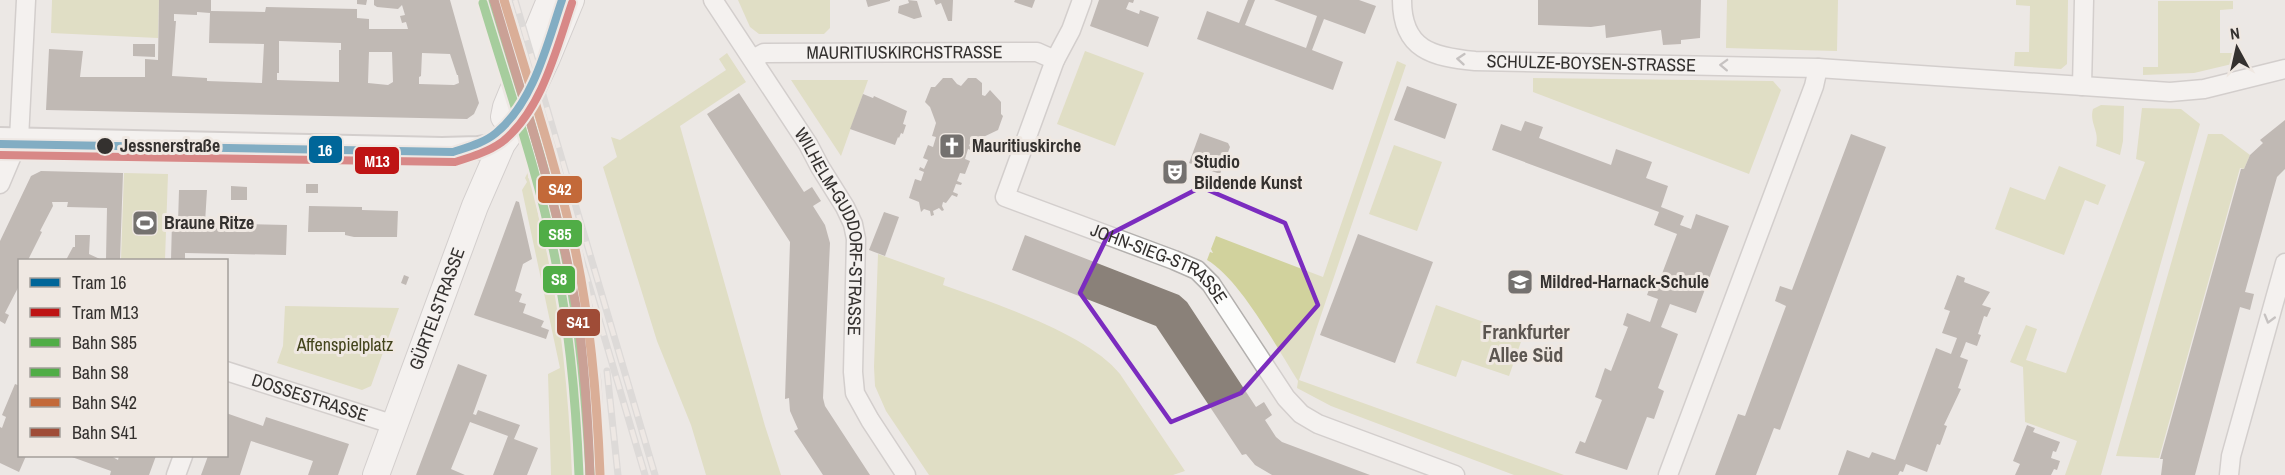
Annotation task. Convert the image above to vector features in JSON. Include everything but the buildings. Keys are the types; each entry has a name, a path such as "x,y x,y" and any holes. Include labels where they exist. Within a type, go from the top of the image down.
{"main road":[{"name":"GÜRTELSTRASSE","path":"502,144 506,107 550,0"},
{"name":"GÜRTELSTRASSE","path":"376,475 475,206 502,144 521,115 571,0"}],"street":[{"path":"0,184 10,139 26,0"},
{"name":"WILHELM-GUDDORF-STRASSE","path":"713,0 808,144 853,224 856,256 853,372 855,393 906,475"},
{"name":"JOHN-SIEG-STRASSE","path":"1082,0 1071,30 1055,60 1005,197 1197,270 1211,284 1286,398 1301,414 1318,424 1455,475"},
{"name":"SCHULZE-BOYSEN-STRASSE","path":"1402,0 1402,14 1411,37 1423,50 1443,58 1818,68 2170,92 2285,69"},
{"path":"2082,86 2084,0"},
{"name":"MAURITIUSKIRCHSTRASSE","path":"753,58 764,53 1037,52 1055,60"},
{"path":"1668,475 1814,86 1818,68"},
{"path":"10,139 442,149 478,148 502,144"},
{"path":"2229,475 2231,456 2285,263"},
{"name":"DOSSESTRASSE","path":"228,372 395,424"},
{"path":"176,475 183,457"}],"highlighted area":[{"path":"1201,187 1285,223 1318,305 1241,393 1171,422 1080,293 1108,235"}],"green space":[{"path":"52,0 159,0 158,38 51,33"},
{"path":"738,0 830,0 830,28 824,34 759,34 750,27"},
{"path":"1727,0 1838,0 1837,51 1726,48"},
{"path":"2016,0 2068,0 2067,64 2061,69 2014,66 2015,52 2029,52 2030,6 2016,5"},
{"path":"2158,1 2233,1 2233,9 2220,10 2220,53 2232,53 2232,64 2194,73 2143,75 2143,67 2158,67"},
{"path":"1085,51 1144,73 1115,146 1057,124"},
{"path":"727,53 746,82 680,126 781,475 706,475 691,425 657,341 603,167 617,157 611,137 620,140 726,70 719,59"},
{"path":"1397,61 1406,65 1299,380 1564,475 1514,475 1331,406 1297,388 1298,381 1257,315 1232,282 1220,269 1207,260 1210,252 1213,253 1211,249 1216,236 1323,277"},
{"path":"1533,78 1773,81 1781,90 1749,174 1533,92"},
{"path":"791,80 868,80 841,156"},
{"path":"2101,105 2124,106 2123,141 2120,155 2096,146 2097,136 2092,114 2093,109"},
{"path":"2142,108 2181,109 2200,124 2101,475 2065,475 2077,441 2025,422 2023,367 2010,362 2026,325 2037,329 2026,360 2066,373 2145,162 2136,159"},
{"path":"2208,134 2222,134 2250,155 2244,169 2240,168 2159,458 2116,456"},
{"path":"1394,145 1442,162 1417,231 1369,214"},
{"path":"2059,166 2106,185 2098,205 2085,200 2064,255 1995,229 2010,187 2045,200"},
{"path":"529,170 528,178 534,180 537,207 563,333 571,405 573,475 551,475 548,374 560,368 522,190 527,182 525,178"},
{"path":"124,173 168,174 165,259 121,259"},
{"path":"878,254 945,278 943,285 1038,321 1085,345 1105,359 1120,374 1185,471 1173,475 929,475 886,411 875,386"},
{"path":"1436,305 1523,336 1509,376 1462,360 1456,377 1416,363"},
{"name":"Affenspielplatz","path":"285,306 399,308 371,386 362,390 277,363 283,346"}],"railway":[{"path":"505,0 645,475"},
{"path":"515,0 655,475"},
{"path":"582,289 598,381 603,475"},
{"path":"607,371 618,475"}],"tram line":[{"name":"16","path":"0,144 453,152 476,144 496,133 520,105 538,71 562,0"},
{"name":"M13","path":"0,155 455,162 502,142 528,113 546,78 572,3"}],"rail line":[{"name":"S85","path":"493,0 541,158 565,254 582,364 590,475"},
{"name":"S41","path":"494,0 540,155 569,272 582,353 590,475"},
{"name":"S42","path":"504,0 551,155 575,249 592,361 600,474"},
{"name":"S8","path":"483,3 531,161 555,258 572,366 579,475"}],"place":[{"name":"Jessnerstraße","path":"105,146"},
{"name":"Mauritiuskirche","path":"952,146"},
{"name":"Studio Bildende Kunst","path":"1175,172"},
{"name":"Braune Ritze","path":"145,223"},
{"name":"Mildred-Harnack-Schule","path":"1520,282"}],"district":[{"name":"Frankfurter Allee Süd","path":"1526,344"}]}
